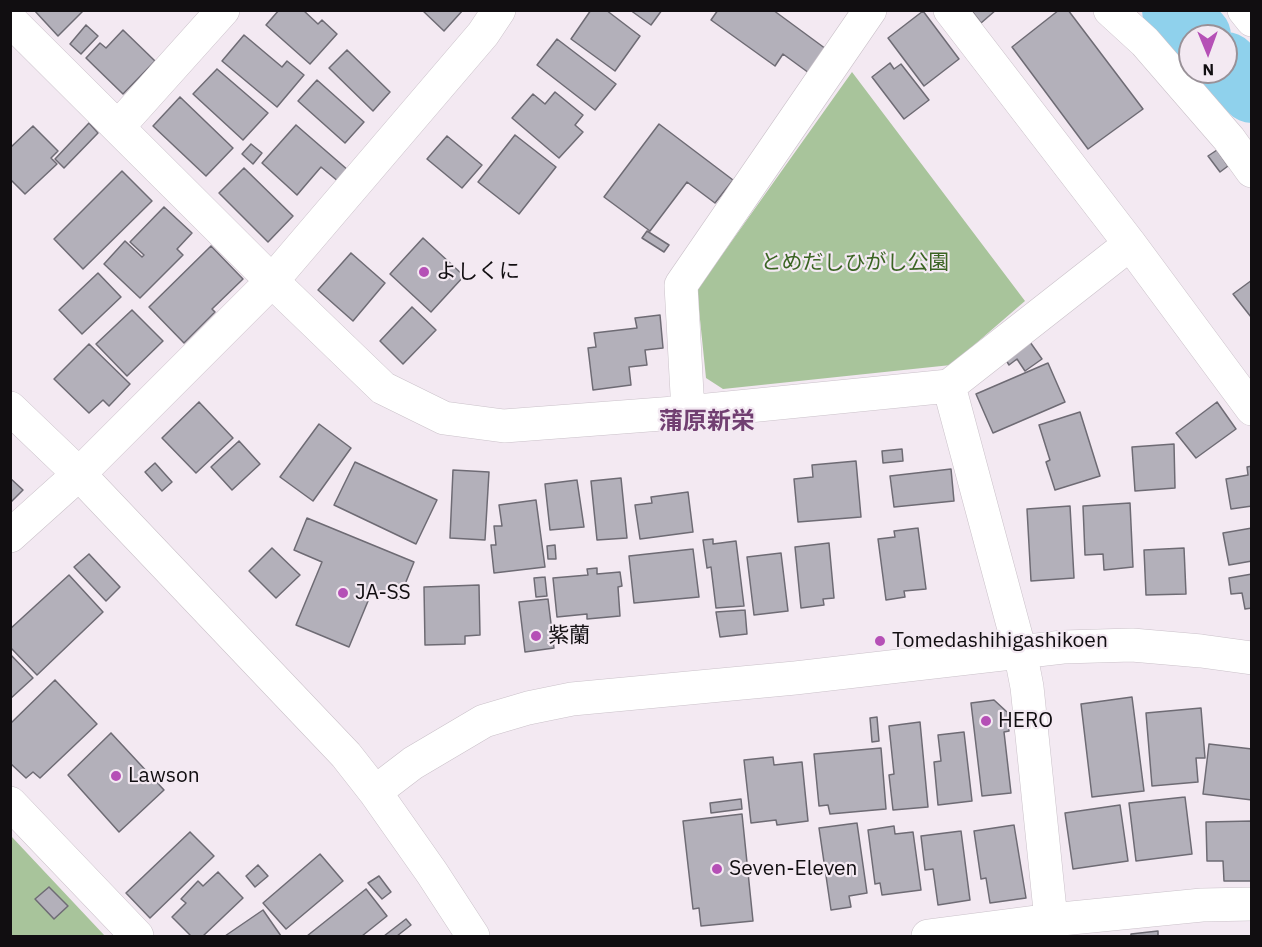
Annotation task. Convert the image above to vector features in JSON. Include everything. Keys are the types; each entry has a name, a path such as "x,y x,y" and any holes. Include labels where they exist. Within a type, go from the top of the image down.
{"street":[{"path":"118,126 223,10"},
{"path":"10,536 79,474 272,281 483,34 499,10"},
{"path":"688,412 681,285 870,10"},
{"path":"950,10 1130,244 1251,409"},
{"path":"1110,10 1145,42 1229,139 1251,171"},
{"path":"1244,10 1251,20"},
{"path":"10,20 383,388 444,418 504,426 688,412 949,386 1130,244"},
{"path":"949,386 1020,651 1027,687 1052,920"},
{"path":"10,408 79,474 338,747 375,792 473,936"},
{"path":"375,792 413,763 484,721 528,708 572,699 795,678 1020,651 1098,645 1132,645 1251,658"},
{"path":"10,803 137,936"},
{"path":"928,936 1052,920 1202,905 1251,904"}],"green space":[{"name":"とめだしひがし公園","path":"852,72 1025,301 951,365 723,389 706,378 697,290"},
{"path":"11,836 105,936 11,936"}],"building":[{"path":"34,10 84,10 58,36"},
{"path":"279,10 303,10 318,24 322,20 337,34 310,64 266,25"},
{"path":"422,10 463,10 444,31"},
{"path":"591,10 606,10 640,36 615,71 571,39"},
{"path":"630,10 662,10 651,25"},
{"path":"718,10 773,10 826,49 809,73 783,54 775,66 711,20"},
{"path":"971,10 996,10 981,23"},
{"path":"1059,10 1068,10 1143,109 1088,149 1012,47"},
{"path":"923,11 959,59 924,86 888,38"},
{"path":"86,25 98,36 81,54 70,44"},
{"path":"123,30 155,61 123,94 86,58 100,43 106,48"},
{"path":"244,35 282,67 287,61 304,75 277,107 222,61"},
{"path":"557,39 616,84 595,110 537,65"},
{"path":"347,50 390,92 373,111 329,68"},
{"path":"890,63 894,69 901,64 929,100 904,119 872,77"},
{"path":"217,69 268,113 243,140 193,94"},
{"path":"317,80 364,122 345,143 298,101"},
{"path":"555,92 583,115 575,125 583,132 559,158 512,118 533,94 545,104"},
{"path":"180,97 233,148 206,176 153,126"},
{"path":"89,123 98,133 64,168 55,159"},
{"path":"659,124 733,180 715,203 687,182 650,231 604,197"},
{"path":"296,125 349,171 339,182 321,167 297,195 262,163"},
{"path":"33,126 58,151 51,158 57,164 25,194 10,179 10,148"},
{"path":"515,135 556,167 519,214 478,182"},
{"path":"447,136 482,165 462,188 427,159"},
{"path":"251,144 262,153 253,164 242,154"},
{"path":"1217,150 1228,166 1220,172 1208,156"},
{"path":"244,168 293,216 268,242 219,193"},
{"path":"122,171 152,201 83,269 54,239"},
{"path":"164,207 192,233 177,249 183,255 140,298 104,264 125,241 142,257 144,255 130,242"},
{"path":"647,231 669,245 664,252 642,238"},
{"path":"423,238 464,276 431,312 390,274"},
{"path":"211,246 243,279 212,309 215,312 184,343 149,307"},
{"path":"351,253 385,283 353,321 318,290"},
{"path":"98,273 121,297 82,334 59,310"},
{"path":"1252,280 1252,317 1251,317 1233,294"},
{"path":"412,307 436,330 403,364 380,341"},
{"path":"132,310 163,341 127,376 96,344"},
{"path":"660,315 663,348 645,350 647,365 629,367 631,385 593,390 588,348 596,347 594,333 637,328 635,318"},
{"path":"1030,342 1042,359 1025,371 1017,359 1009,365 1006,360"},
{"path":"89,344 130,384 109,406 103,400 89,413 54,379"},
{"path":"1048,363 1065,402 993,433 976,394"},
{"path":"199,402 233,438 196,473 162,438"},
{"path":"1217,402 1236,429 1196,458 1176,433"},
{"path":"1080,412 1100,476 1055,490 1046,462 1050,460 1039,425"},
{"path":"319,424 351,448 313,501 280,477"},
{"path":"239,441 260,464 232,490 211,467"},
{"path":"1174,444 1175,488 1135,491 1132,447"},
{"path":"902,449 903,461 883,463 882,451"},
{"path":"856,461 861,517 798,522 794,479 813,477 812,465"},
{"path":"355,462 437,500 416,544 334,505"},
{"path":"155,463 172,482 162,491 145,472"},
{"path":"1252,466 1252,506 1231,509 1226,479 1248,475 1247,467"},
{"path":"951,469 954,501 894,507 890,476"},
{"path":"453,470 489,472 485,540 450,538"},
{"path":"10,478 23,490 10,503"},
{"path":"621,478 627,538 597,540 591,481"},
{"path":"577,480 584,527 550,530 545,484"},
{"path":"688,492 693,532 640,539 635,505 652,503 651,497"},
{"path":"536,500 545,567 494,573 491,545 496,545 494,526 502,526 499,505"},
{"path":"1130,503 1133,567 1104,570 1103,554 1085,555 1083,506"},
{"path":"1070,506 1074,578 1031,581 1027,509"},
{"path":"307,518 414,562 399,599 373,589 349,647 296,625 322,562 294,550"},
{"path":"918,528 926,589 904,591 905,597 886,600 878,539 895,537 894,531"},
{"path":"1252,528 1252,561 1229,565 1223,533"},
{"path":"713,539 713,544 736,541 744,606 716,608 711,567 707,568 703,540"},
{"path":"829,543 834,598 823,599 824,605 801,608 795,547"},
{"path":"555,545 556,559 548,559 547,546"},
{"path":"272,548 300,575 276,598 249,571"},
{"path":"1184,548 1186,594 1146,595 1144,550"},
{"path":"693,549 699,597 634,603 629,556"},
{"path":"781,553 788,611 754,615 747,557"},
{"path":"89,554 120,587 106,601 74,567"},
{"path":"597,568 597,574 620,572 622,586 618,587 620,616 587,619 587,614 557,617 553,578 588,575 587,569"},
{"path":"1252,574 1252,608 1245,609 1242,593 1231,594 1229,578"},
{"path":"69,575 103,612 37,675 10,647 10,629"},
{"path":"545,577 547,596 536,597 534,578"},
{"path":"479,585 480,635 465,636 465,644 425,645 424,587"},
{"path":"548,599 554,648 525,652 519,602"},
{"path":"745,610 747,634 720,637 716,612"},
{"path":"10,654 33,678 10,699"},
{"path":"55,680 97,724 40,778 33,772 26,778 10,763 10,724"},
{"path":"1132,697 1144,791 1092,797 1081,704"},
{"path":"994,700 1007,712 1009,731 1004,732 1011,793 982,796 971,703"},
{"path":"1201,708 1205,758 1196,758 1198,782 1152,786 1146,713"},
{"path":"877,717 879,741 872,742 870,718"},
{"path":"920,722 928,807 893,810 889,775 894,774 889,726"},
{"path":"964,732 972,801 938,805 934,762 941,761 938,735"},
{"path":"111,733 164,790 119,832 68,775"},
{"path":"1209,744 1252,749 1252,800 1203,794"},
{"path":"881,748 886,809 830,814 828,805 819,806 814,754"},
{"path":"773,757 774,765 802,762 808,821 777,825 776,820 751,823 744,760"},
{"path":"1185,797 1192,854 1136,861 1129,803"},
{"path":"741,799 742,809 711,813 710,803"},
{"path":"1120,805 1128,861 1073,869 1065,813"},
{"path":"742,814 753,921 701,926 699,908 693,909 683,821"},
{"path":"1252,821 1251,881 1224,881 1223,861 1207,861 1206,822"},
{"path":"857,823 867,893 849,896 851,907 831,910 819,828"},
{"path":"1014,825 1026,898 990,903 986,878 981,879 974,831"},
{"path":"894,826 895,834 913,832 921,890 882,895 880,883 875,884 868,830"},
{"path":"961,831 970,900 938,905 933,869 925,870 921,836"},
{"path":"190,832 214,856 150,918 126,893"},
{"path":"320,854 343,881 286,929 263,903"},
{"path":"258,865 268,876 255,887 246,876"},
{"path":"218,872 243,898 203,936 191,936 172,917 186,903 181,899 198,881 203,886"},
{"path":"379,876 391,892 382,899 368,883"},
{"path":"49,887 68,906 54,919 35,899"},
{"path":"366,889 387,916 362,936 307,936"},
{"path":"263,910 281,936 225,936"},
{"path":"406,919 411,925 397,936 384,936"},
{"path":"1158,931 1158,936 1131,936 1131,934"}],"waterway":[{"path":"1174,10 1187,24"},
{"path":"1238,76 1252,91"}],"place":[{"name":"よしくに","path":"424,272"},
{"name":"JA-SS","path":"343,593"},
{"name":"紫蘭","path":"536,636"},
{"name":"Tomedashihigashikoen","path":"880,641"},
{"name":"HERO","path":"986,721"},
{"name":"Lawson","path":"116,776"},
{"name":"Seven-Eleven","path":"717,869"}],"district":[{"name":"蒲原新栄","path":"707,422"}]}
